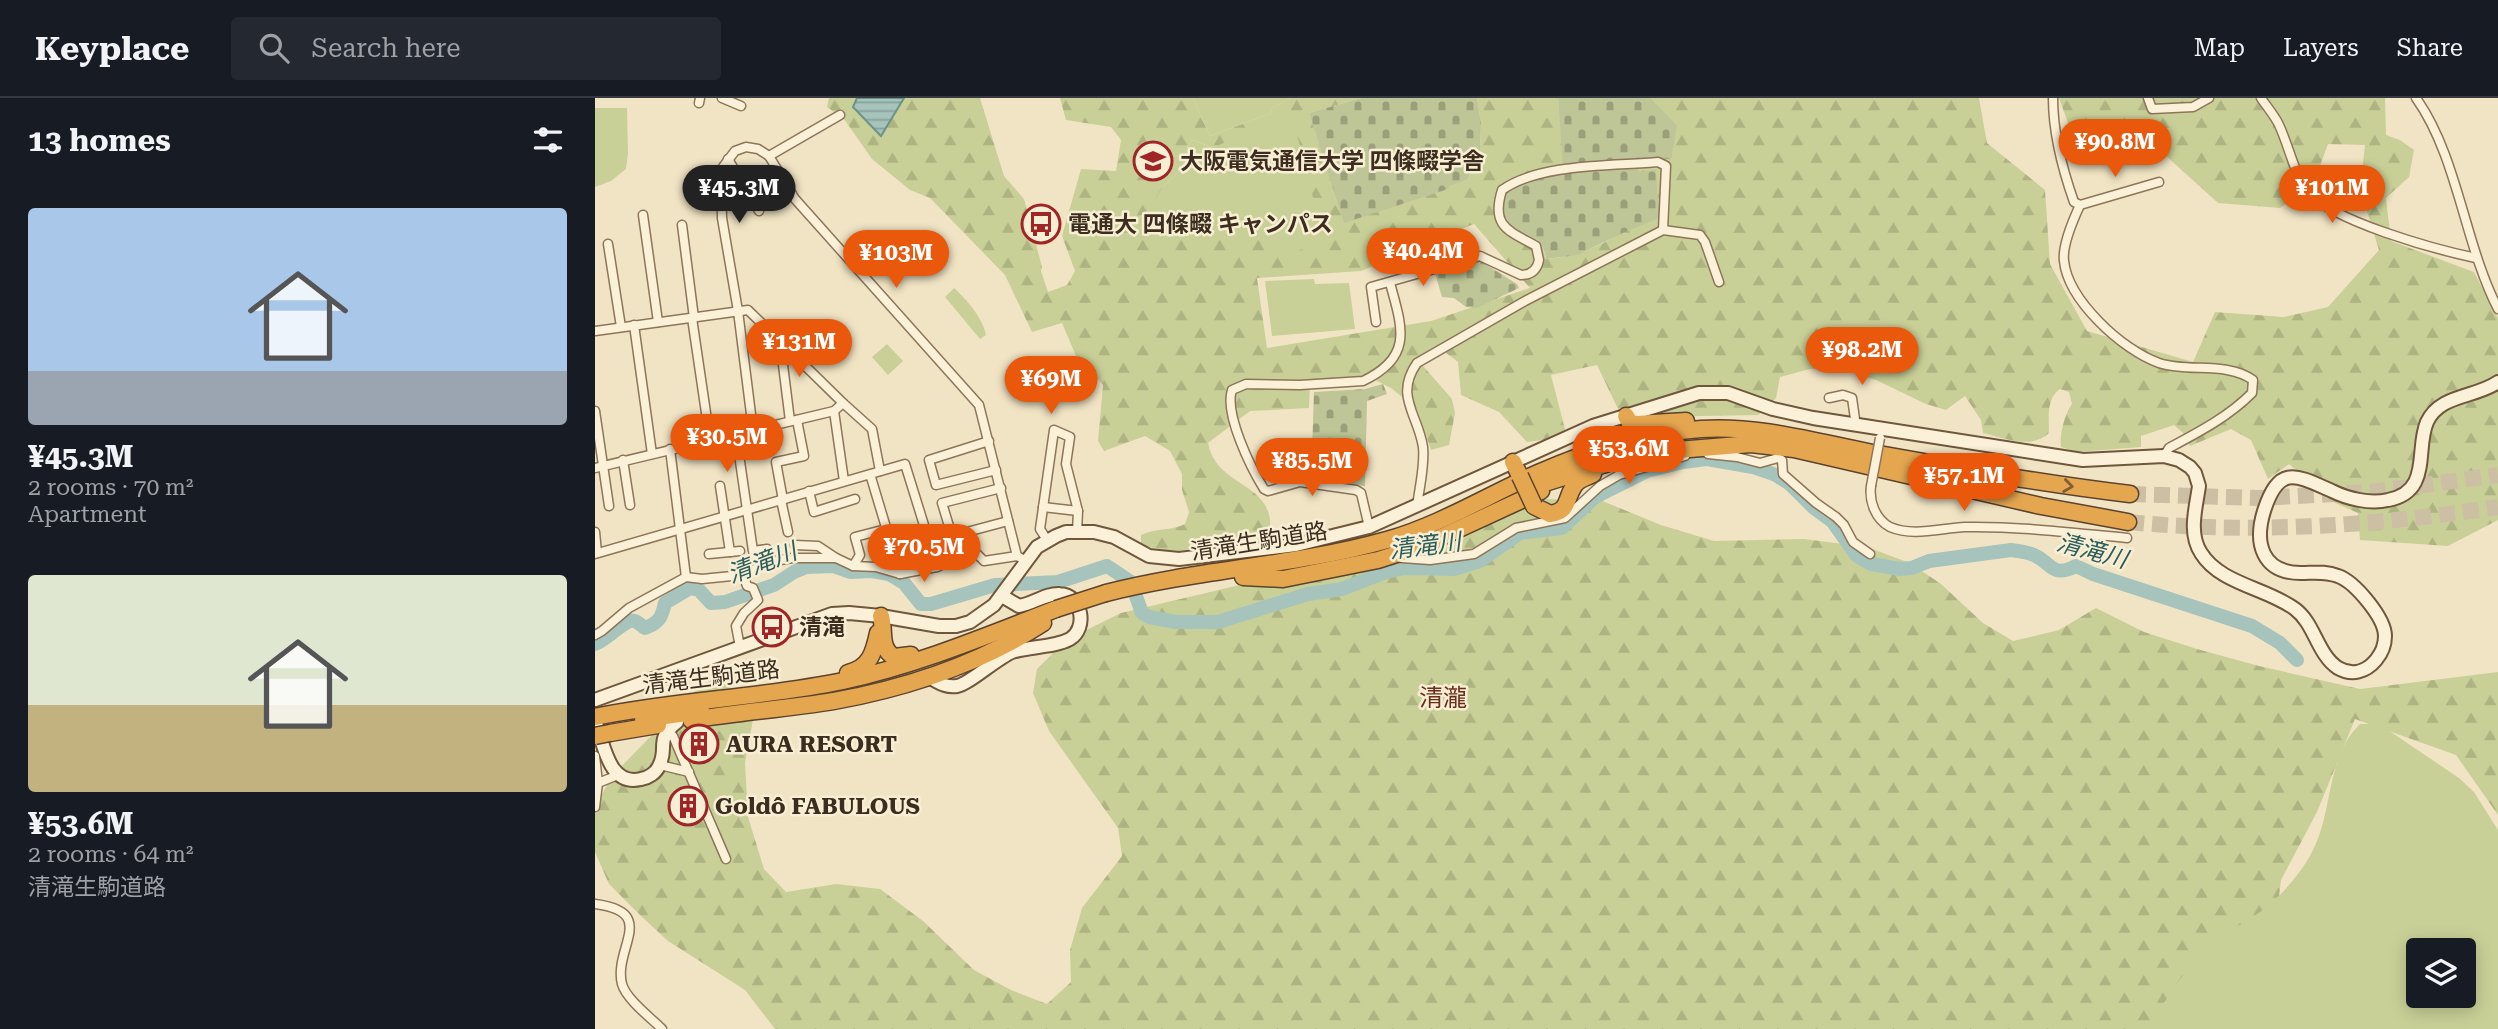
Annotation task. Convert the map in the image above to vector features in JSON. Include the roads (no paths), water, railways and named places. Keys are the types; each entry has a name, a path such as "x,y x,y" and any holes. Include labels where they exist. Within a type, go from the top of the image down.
{"highway":[{"path":"1626,416 1630,423 1636,424 1746,421 1788,437"},
{"name":"清滝生駒道路","path":"601,725 666,704 782,690 885,670 1010,627 1181,576 1293,561 1389,540 1467,507 1537,473 1611,444 1639,437 1700,429 1746,428 1976,472 2130,494"},
{"name":"清滝生駒道路","path":"1107,597 1243,577 1376,553 1441,530 1543,482 1641,453 1751,444 1794,449 2041,506 2128,530"},
{"path":"1243,577 1283,579 1401,553 1554,486 1673,450"},
{"path":"1516,469 1534,506 1544,513 1556,513 1565,507 1578,481 1599,471"},
{"path":"1554,486 1563,487 1570,493"},
{"name":"清滝生駒道路","path":"601,725 842,690 908,674 1043,623 1058,613"},
{"path":"881,616 885,631 884,648 894,657 903,657 1010,627"},
{"path":"782,690 856,671 866,665 873,654 881,616"},
{"path":"601,725 675,729 834,701 886,690 927,676 948,677 1043,623"}],"street":[{"path":"722,98 741,106"},
{"path":"2053,98 2055,133 2074,202 2080,205 2159,182"},
{"path":"2148,98 2152,108 2193,107 2209,98"},
{"path":"2262,98 2278,123 2300,178 2309,193 2334,210 2368,226 2430,248 2476,258"},
{"path":"2416,98 2427,113 2440,144 2476,258 2498,309"},
{"path":"769,156 840,114"},
{"path":"753,430 738,311 722,218 721,176 728,159 735,151 746,148 758,149 769,156 795,198 979,405 1008,521 1021,561"},
{"path":"728,159 759,211"},
{"path":"1376,321 1371,287 1480,256 1521,275 1534,272 1539,260 1536,246 1511,233 1497,211 1502,190 1524,177 1544,172 1658,162 1665,166 1663,230"},
{"path":"2080,205 2063,258 2068,280 2086,306 2107,329 2130,347 2159,363 2235,372 2253,380 2252,393 2243,402 2220,420 2169,448 2164,456"},
{"path":"643,215 658,322"},
{"path":"682,225 710,440"},
{"path":"1416,508 1423,447 1406,393 1411,372 1417,363 1525,302 1663,230 1700,236 1705,242 1719,282"},
{"path":"608,244 621,327"},
{"path":"1369,527 1361,493 1356,490 1300,482 1268,491 1264,489 1244,451 1231,413 1230,397 1232,390 1238,385 1300,385 1363,381 1372,377 1395,357 1398,350 1402,327 1390,283"},
{"path":"595,331 748,310 871,429 880,471"},
{"path":"634,325 652,454"},
{"path":"780,340 793,420 804,456 776,462 788,532"},
{"path":"595,701 832,614 881,616 940,626 956,626 984,615 1004,593 1021,561 1047,540 1066,532 1094,532 1114,537 1149,555 1179,559 1296,545 1369,527 1516,469 1593,426 1686,396 1716,392 1728,393 1773,409 1856,426 1881,434 2083,460 2164,456 2179,460 2190,467 2198,479 2194,536 2206,559 2222,573 2271,595 2299,612 2308,622 2329,660 2339,668 2357,672 2365,670 2381,654 2385,637 2376,613 2356,588 2340,577 2324,572 2289,572 2273,566 2267,560 2259,536 2259,527 2269,496 2281,481 2295,477 2305,478 2333,492 2361,500 2379,501 2400,496 2413,484 2420,470 2423,436 2434,410 2444,402 2489,388 2498,382"},
{"path":"1829,398 1843,395 1852,398 1856,426"},
{"path":"599,467 834,411 843,402"},
{"path":"595,411 599,467 609,506"},
{"path":"834,411 844,481"},
{"path":"1047,540 1040,528 1054,430 1070,437 1066,464 1078,511 1077,532"},
{"path":"736,434 753,551 767,549"},
{"path":"1881,434 1869,499 1886,525 1899,530 1926,531 1964,527 2128,530"},
{"path":"989,441 929,460 936,485 996,470"},
{"path":"670,449 686,577"},
{"path":"1401,553 1402,558 1430,560 1474,554 1516,528 1565,518 1600,486 1619,475 1651,464 1705,454 1737,457 1761,463 1778,458 1782,460 1783,474 1836,517 1844,525 1853,542 1870,554"},
{"path":"623,460 630,505"},
{"path":"595,532 596,553 905,464 937,567"},
{"path":"870,474 900,574"},
{"path":"720,486 730,552"},
{"path":"1000,488 942,503 952,536 1008,521"},
{"path":"809,491 814,512 855,499"},
{"path":"1043,507 1078,511"},
{"path":"853,566 860,555 855,537 887,529"},
{"path":"795,545 818,546 853,566 876,567 900,574 937,567 974,551 984,561 1021,561"},
{"path":"709,554 740,551"},
{"path":"595,635 629,608 686,577 702,579 743,574 779,559 836,558"},
{"path":"740,647 736,626 744,613 758,600 747,586 743,574"},
{"path":"948,677 955,687 1011,653 1069,639 1079,629 1081,620 1078,606 1067,595 1049,595 1019,606 1004,593"},
{"path":"601,725 609,764 618,775 638,780 647,777 660,765 661,745 668,729 675,729 689,772 726,859"},
{"path":"642,727 651,732 661,745"},
{"path":"595,756 598,783 595,807"},
{"path":"660,765 689,772"},
{"path":"598,783 618,775"},
{"path":"595,904 617,908 629,919 631,927 622,966 622,986 662,1029"}],"water":[{"path":"857,98 904,98 881,136 853,107"}],"waterway":[{"name":"清滝川","path":"595,644 631,621 645,628 654,624 661,616 665,603 690,588 699,590 711,603 725,602 774,585 806,567 833,566 850,572 872,571 889,574 904,583 921,604 931,604 995,585 1058,582 1107,566 1131,582 1142,613 1149,617 1176,622 1218,622 1308,594 1342,589 1386,572 1404,568 1454,569 1480,561 1520,533 1562,528 1595,497 1647,471 1707,459 1753,467 1776,475 1832,521 1857,556 1871,564 1900,569 1912,568 1929,561 2011,550 2026,552 2057,570 2076,566 2252,626 2280,643 2297,660"}],"tunnel":[{"path":"2130,494 2260,498 2371,492 2498,475"},
{"path":"2128,522 2268,528 2405,519 2498,507"}],"place":[{"name":"大阪電気通信大学 四條畷学舎","path":"1153,161"},
{"name":"電通大 四條畷 キャンパス","path":"1041,224"},
{"name":"清滝","path":"772,627"},
{"name":"AURA RESORT","path":"699,744"},
{"name":"Goldô FABULOUS","path":"688,806"}],"district":[{"name":"清瀧","path":"1443,698"}]}
